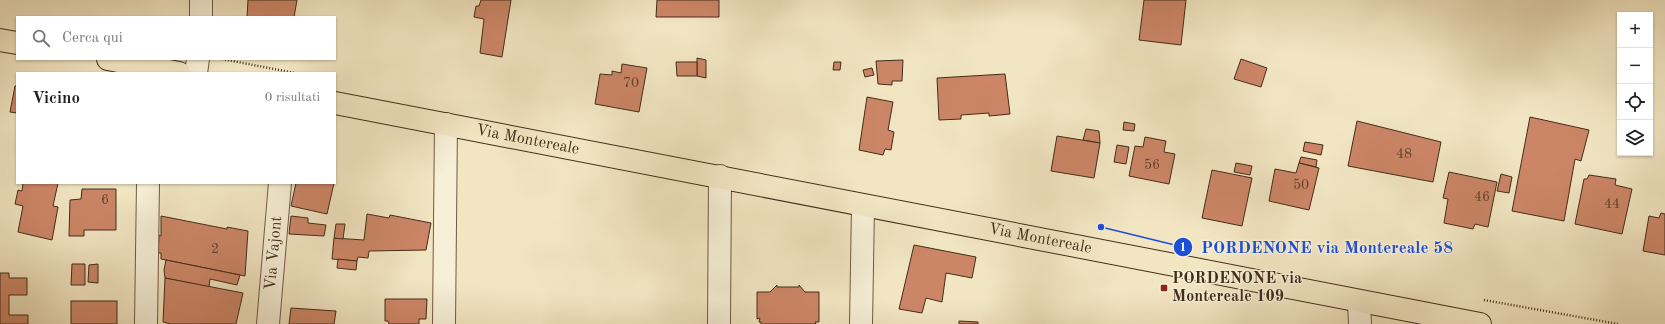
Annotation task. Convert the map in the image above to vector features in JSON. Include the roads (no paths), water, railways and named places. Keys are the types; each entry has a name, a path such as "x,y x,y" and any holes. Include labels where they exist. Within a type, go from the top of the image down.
{"main road":[{"path":"0,40 16,43"},
{"path":"112,60 150,70 169,72"},
{"name":"Via Montereale","path":"336,103 720,176 863,206 1359,302 1480,324"}],"street":[{"path":"201,0 201,16"},
{"path":"196,72 198,60"},
{"path":"444,324 446,124"},
{"path":"719,324 720,176"},
{"path":"146,324 148,184"},
{"name":"Via Vajont","path":"268,324 280,184"},
{"path":"861,324 863,206"},
{"path":"1359,302 1360,324"}],"place":[{"name":"PORDENONE via Montereale 58","path":"1101,227"},
{"name":"PORDENONE via Montereale 109","path":"1164,288"}]}
